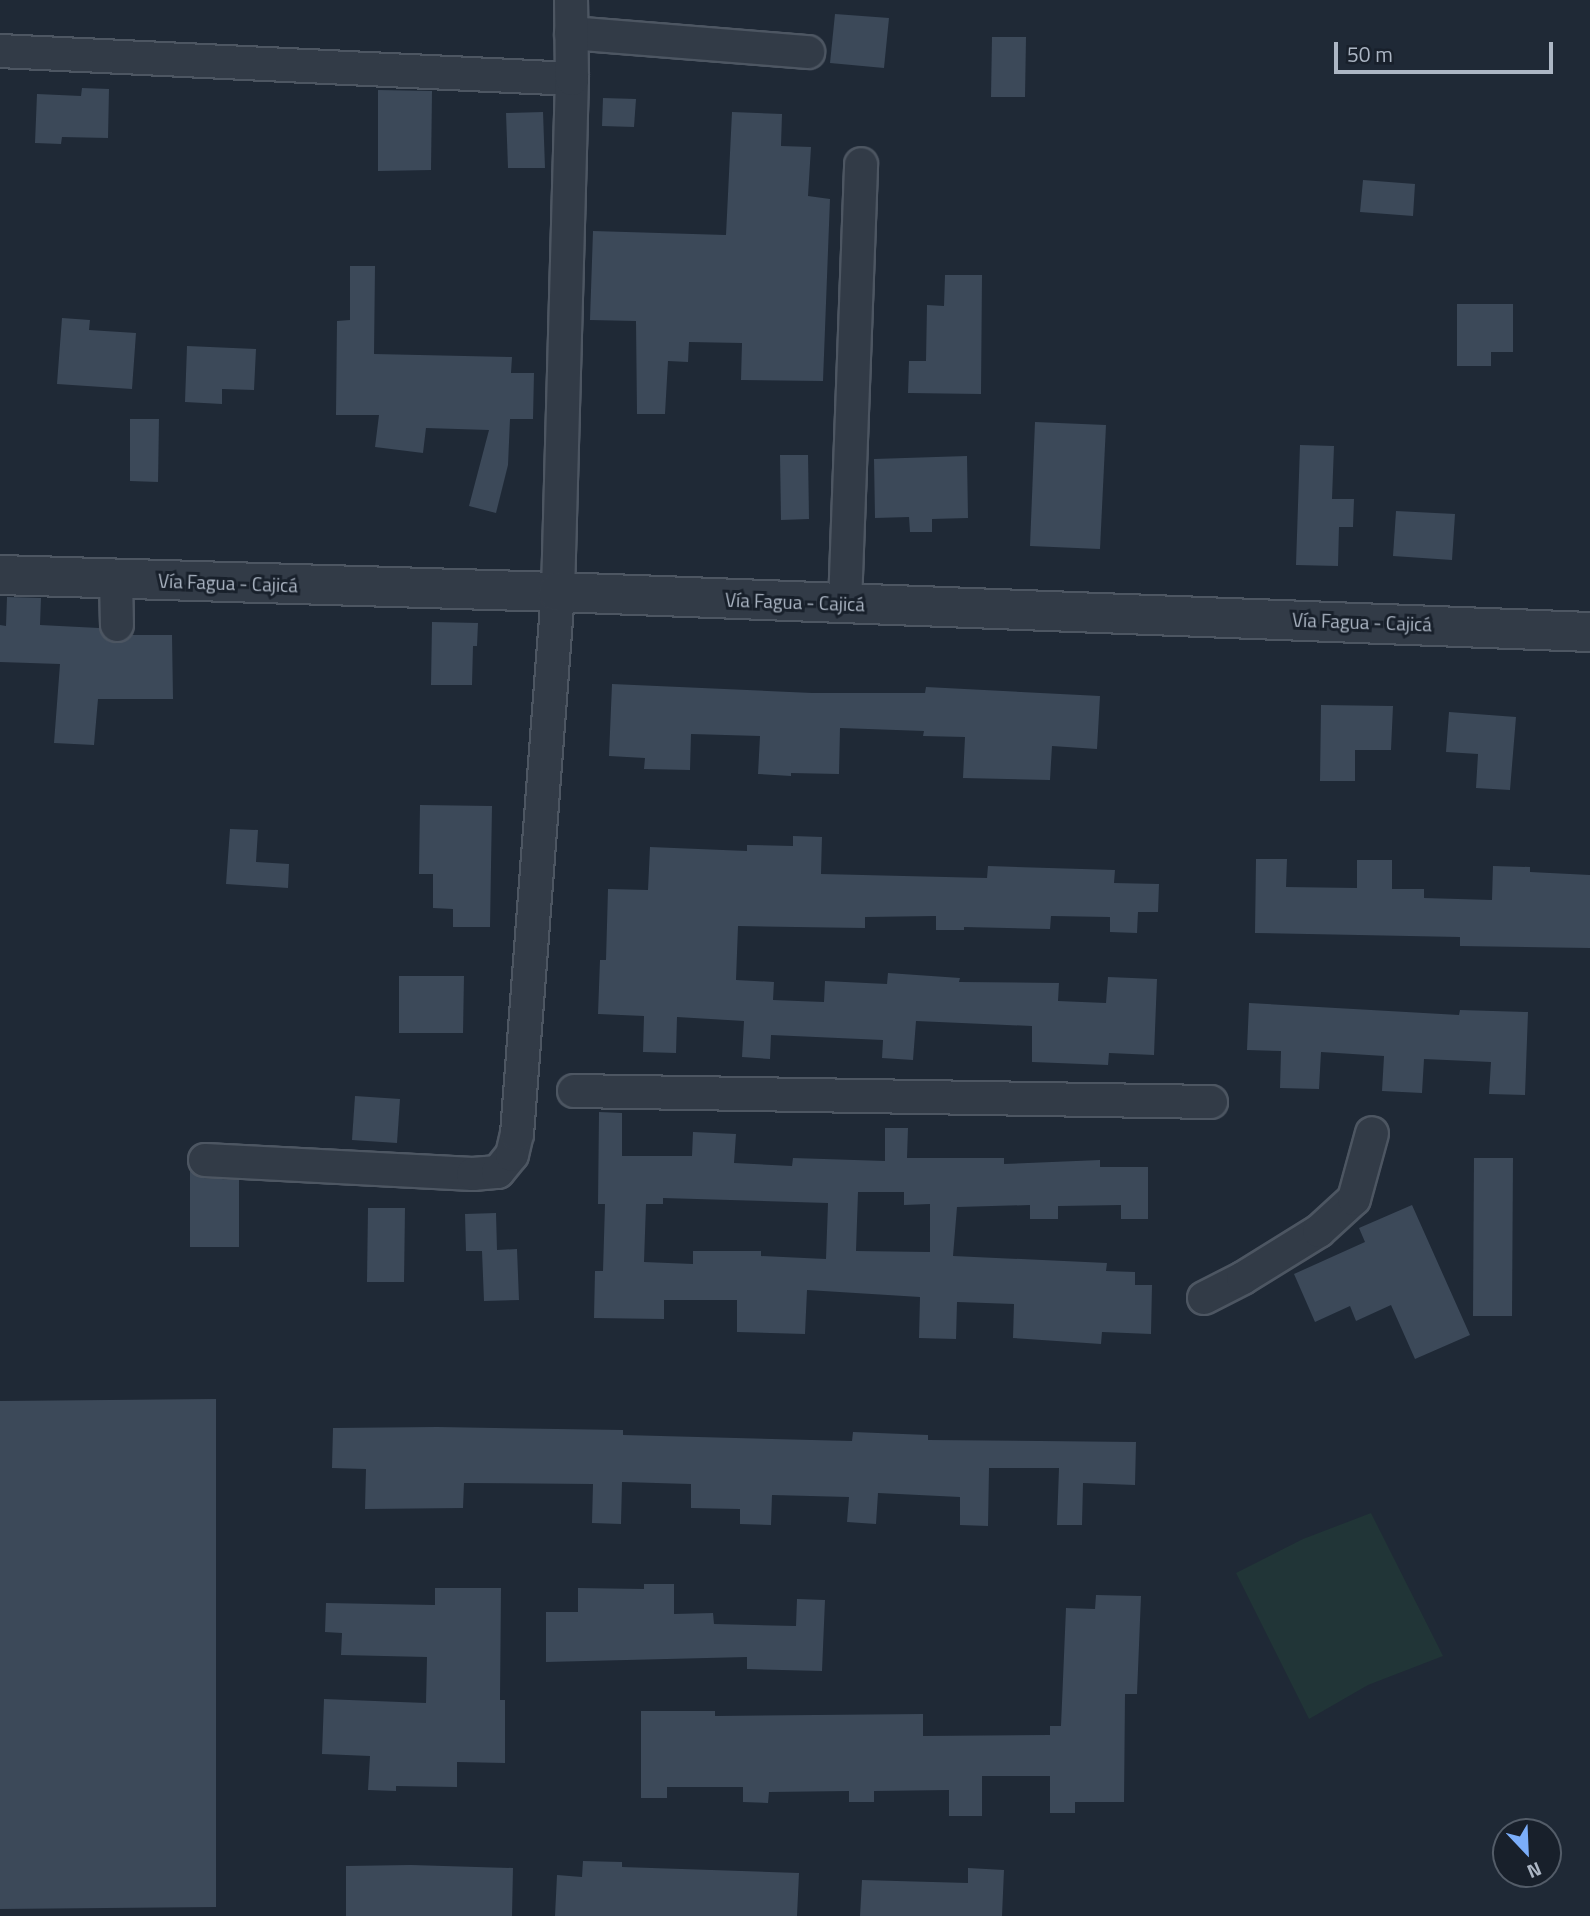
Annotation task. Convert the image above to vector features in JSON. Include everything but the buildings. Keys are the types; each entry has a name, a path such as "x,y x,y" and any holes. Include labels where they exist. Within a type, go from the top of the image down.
{"street":[{"path":"205,1160 473,1174 498,1172 512,1155 517,1134 558,592 572,79 571,0"},
{"path":"571,33 808,52"},
{"path":"0,51 572,79"},
{"path":"845,604 862,164"},
{"name":"Vía Fagua - Cajicá","path":"0,575 558,592 1590,632"},
{"path":"116,579 117,625"},
{"path":"574,1091 1211,1102"},
{"path":"1204,1298 1243,1278 1319,1231 1354,1199 1372,1133"}],"green space":[{"path":"1371,1513 1443,1656 1368,1685 1309,1719 1236,1573 1303,1539"}]}
